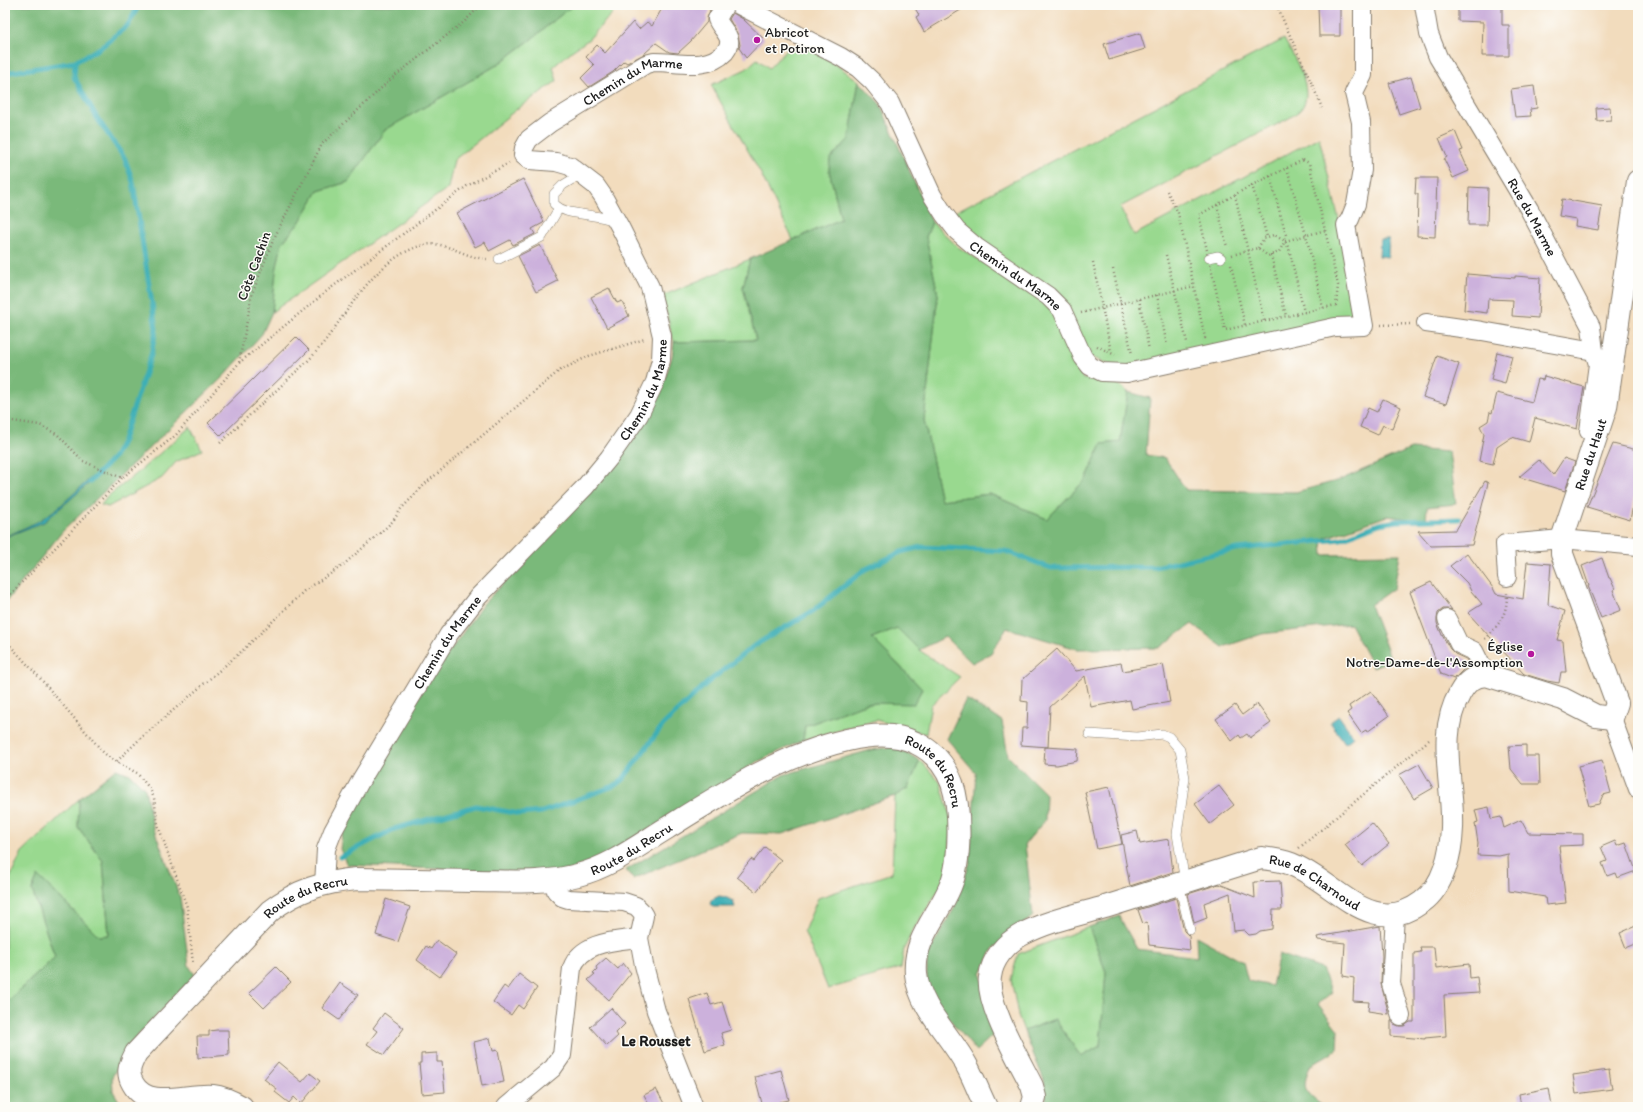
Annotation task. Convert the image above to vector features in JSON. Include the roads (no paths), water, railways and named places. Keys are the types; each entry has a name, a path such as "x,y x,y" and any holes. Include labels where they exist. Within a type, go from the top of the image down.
{"street":[{"name":"Chemin du Marme","path":"324,885 326,849 333,831 361,780 436,654 449,634 478,597 585,487 622,442 639,415 655,382 661,360 662,336 650,287 617,221 596,186 581,174 566,165 556,162 529,160 523,155 524,148 529,139 550,123 646,64 665,62 705,64 721,56 730,43 729,38 717,19 726,5"},
{"name":"Chemin du Marme","path":"738,5 841,57 858,68 873,82 890,103 932,195 957,231 976,247 1048,296 1062,310 1083,357 1090,366 1102,372 1127,373 1335,327 1364,326 1346,225 1356,204 1362,170 1361,122 1354,93 1363,75 1363,5"},
{"name":"Rue du Marme","path":"1424,5 1429,34 1438,57 1529,209 1591,327 1594,352 1598,364 1589,431 1596,437"},
{"name":"Rue du Haut","path":"1612,718 1617,703 1562,554 1562,539 1606,407 1638,181"},
{"path":"1426,323 1482,331 1594,352"},
{"path":"1507,577 1504,544 1562,539 1638,546"},
{"path":"1447,619 1460,644 1474,651 1486,675 1563,699 1596,716 1612,718 1638,790"},
{"name":"Rue de Charnoud","path":"1032,1107 1035,1097 1032,1086 1000,1019 989,989 990,976 997,957 1007,945 1020,935 1034,929 1261,858 1283,861 1292,864 1313,876 1359,907 1382,915 1395,914 1410,909 1423,902 1432,893 1441,876 1449,849 1452,827 1447,751 1450,722 1456,701 1464,687 1470,680 1477,676 1486,675"},
{"name":"Route du Recru","path":"242,1107 233,1102 214,1096 191,1096 164,1099 147,1097 136,1090 129,1076 130,1065 136,1053 270,911 286,899 301,892 324,885 357,879 536,882 555,880 593,870 612,861 724,793 770,769 808,752 833,743 859,737 882,734 896,736 912,741 926,748 939,760 947,772 953,786 959,829 955,870 950,887 918,946 915,960 916,978 921,995 967,1066 986,1107"},
{"path":"555,880 556,891 562,897 568,899 624,902 636,906 641,911 644,916 639,938 644,965 656,1011 694,1107"},
{"path":"1395,914 1391,984 1401,1016"},
{"path":"506,1107 553,1068 562,1055 572,968 574,962 586,950 594,946 606,942 639,938"}],"lane":[{"path":"581,174 563,185 554,194 554,204 559,208 573,213 617,221"},
{"path":"499,260 542,237 559,208"},
{"path":"1210,262 1218,256 1221,258"},
{"path":"1089,734 1137,737 1162,734 1169,737 1180,750 1185,778 1177,834 1182,883 1190,930"}],"water":[{"path":"1380,239 1389,239 1388,257 1379,256"},
{"path":"92,477 94,479 44,522 5,537 39,521 59,507"},
{"path":"1339,716 1354,737 1345,743 1330,722"},
{"path":"719,896 733,901 735,907 713,907 710,904 711,900"}],"waterway":[{"path":"5,73 75,62 100,48 128,25 139,5"},
{"path":"75,62 74,77 97,118 125,159 133,182 156,329 151,355 123,440 114,457 90,482"},
{"path":"340,857 394,829 476,806 520,814 542,812 614,786 623,779 663,725 707,683 755,645 813,611 864,570 901,552 921,547 1005,551 1051,568 1155,567 1237,549 1341,539 1379,524 1397,521 1459,519"}],"place":[{"name":"Abricot et Potiron","path":"757,40"},
{"name":"Église Notre-Dame-de-l'Assomption","path":"1531,654"}],"district":[{"name":"Le Rousset","path":"656,1041"}]}
